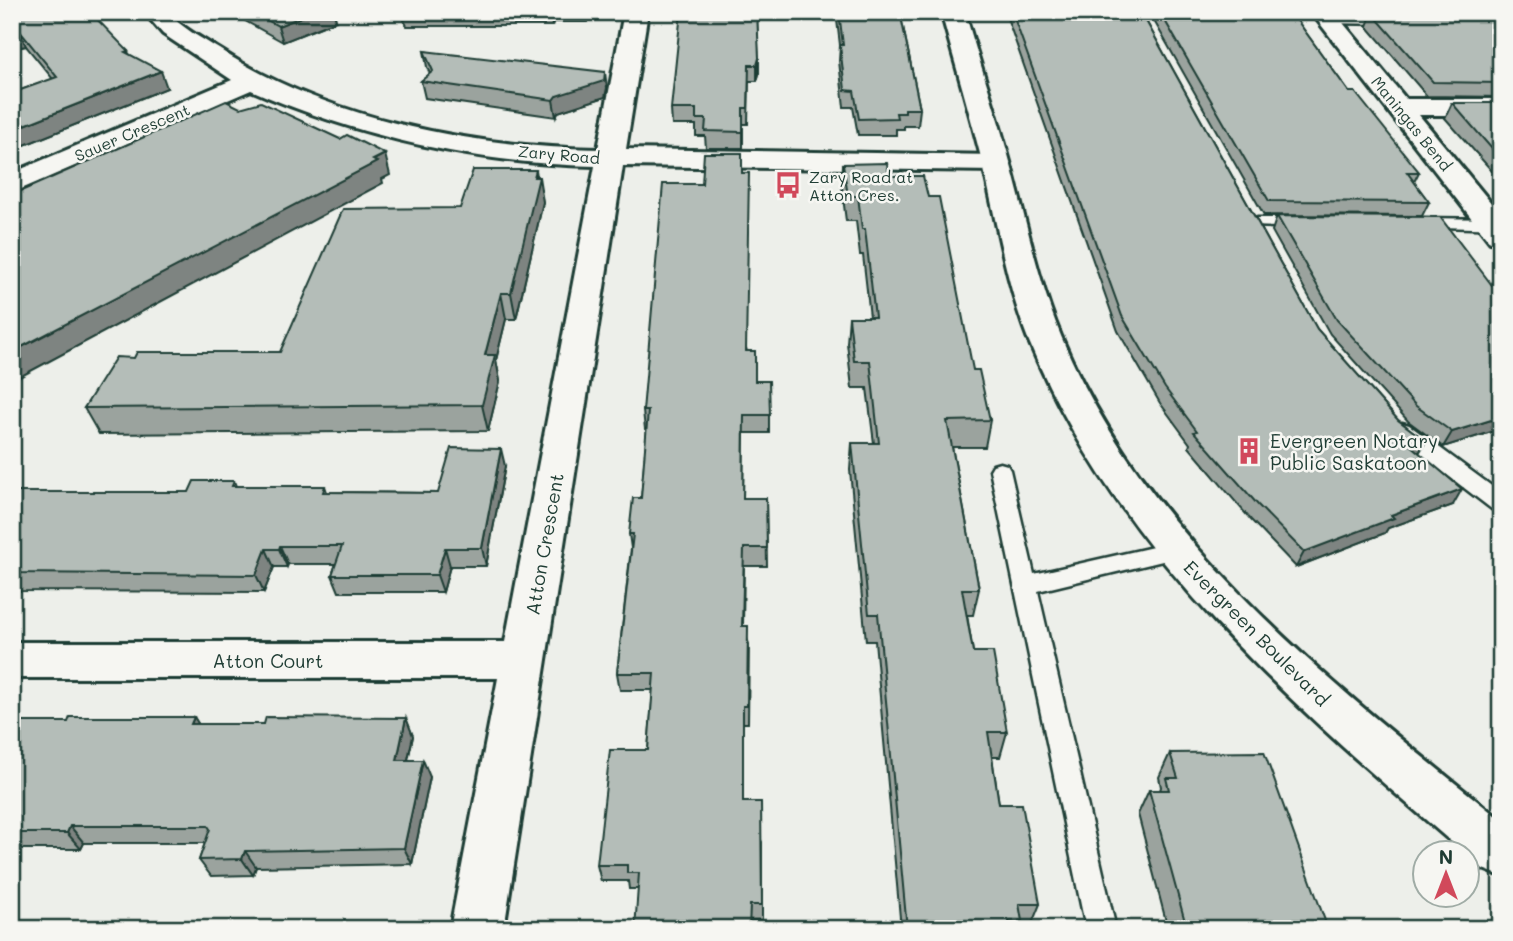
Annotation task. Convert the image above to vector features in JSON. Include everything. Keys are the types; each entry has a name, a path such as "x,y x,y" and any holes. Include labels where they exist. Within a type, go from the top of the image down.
{"street":[{"name":"Zary Road","path":"155,12 168,27 251,81 317,107 388,128 522,151 612,158 996,163"},
{"name":"Atton Crescent","path":"477,929 636,12"},
{"name":"Evergreen Boulevard","path":"953,12 1026,282 1045,339 1076,407 1120,475 1175,550 1252,634 1347,723 1501,852"},
{"name":"Maningas Bend","path":"1325,16 1498,228"},
{"name":"Sauer Crescent","path":"12,184 251,81"},
{"path":"1401,107 1501,107"},
{"name":"Atton Court","path":"12,660 524,660"}],"lane":[{"path":"1325,16 1411,19"},
{"path":"1269,246 1253,217 1322,223"},
{"path":"1401,223 1498,228"},
{"path":"1391,418 1399,428 1501,504"},
{"path":"1000,470 1101,929"},
{"path":"1026,585 1175,550"}],"building":[{"path":"12,12 90,12 128,51 125,52 161,71 12,130 12,93 57,77 19,30 12,31"},
{"path":"252,12 314,12 278,26"},
{"path":"681,12 757,12 759,58 757,65 749,65 748,108 743,108 743,132 705,131 706,119 696,119 696,109 671,109"},
{"path":"839,12 900,12 920,109 905,109 905,113 896,113 897,118 859,119 854,91 845,90"},
{"path":"1012,12 1141,12 1317,329 1398,420 1426,441 1410,445 1462,489 1391,515 1394,518 1304,552 1258,505 1194,432 1197,431 1165,388 1122,316"},
{"path":"1160,12 1291,12 1349,92 1355,92 1419,172 1407,172 1429,202 1269,201"},
{"path":"1501,12 1501,83 1433,82 1372,13"},
{"path":"424,51 605,72 604,81 556,96 553,100 421,81 433,71"},
{"path":"226,101 240,108 261,102 340,139 347,135 385,154 373,160 377,162 12,352 12,195"},
{"path":"1452,103 1501,103 1501,157 1499,157"},
{"path":"704,153 742,153 742,173 749,173 746,351 755,351 755,381 769,381 770,415 744,415 743,498 766,498 767,548 744,548 742,626 748,626 747,706 743,706 743,802 761,802 762,905 750,905 749,929 635,929 639,873 627,873 627,865 597,865 610,750 648,750 654,673 617,673 633,534 629,534 633,498 641,498 648,411 643,411 663,184 702,184"},
{"path":"887,163 889,176 923,176 928,197 939,197 973,370 979,370 990,420 947,421 979,589 962,589 973,652 993,652 1007,732 988,732 999,804 1022,804 1040,904 1019,904 1022,921 1009,921 1010,929 907,929 878,614 869,614 852,443 879,443 870,361 854,361 849,317 875,317 865,229 862,229 858,196 848,196 843,164"},
{"path":"473,170 536,170 534,177 539,177 511,293 501,293 485,355 495,355 482,405 84,408 116,357 134,358 137,352 280,352 343,209 460,208"},
{"path":"1277,216 1440,217 1501,297 1501,300 1498,300 1501,303 1501,417 1452,432 1416,406 1337,320"},
{"path":"451,448 501,449 482,548 445,548 437,575 332,575 342,546 280,546 279,549 266,549 256,575 12,573 12,492 189,492 194,481 234,481 232,486 325,486 323,492 438,493"},
{"path":"70,717 194,717 191,724 264,724 266,717 406,718 397,760 423,760 404,848 245,851 242,859 199,860 210,829 208,826 70,826 67,833 12,833 12,722 68,722"},
{"path":"1264,752 1328,929 1187,929 1149,790 1169,790 1166,778 1178,778 1170,753"}],"place":[{"name":"Zary Road at Atton Cres.","path":"788,185"},
{"name":"Evergreen Notary Public Saskatoon","path":"1249,451"}]}
